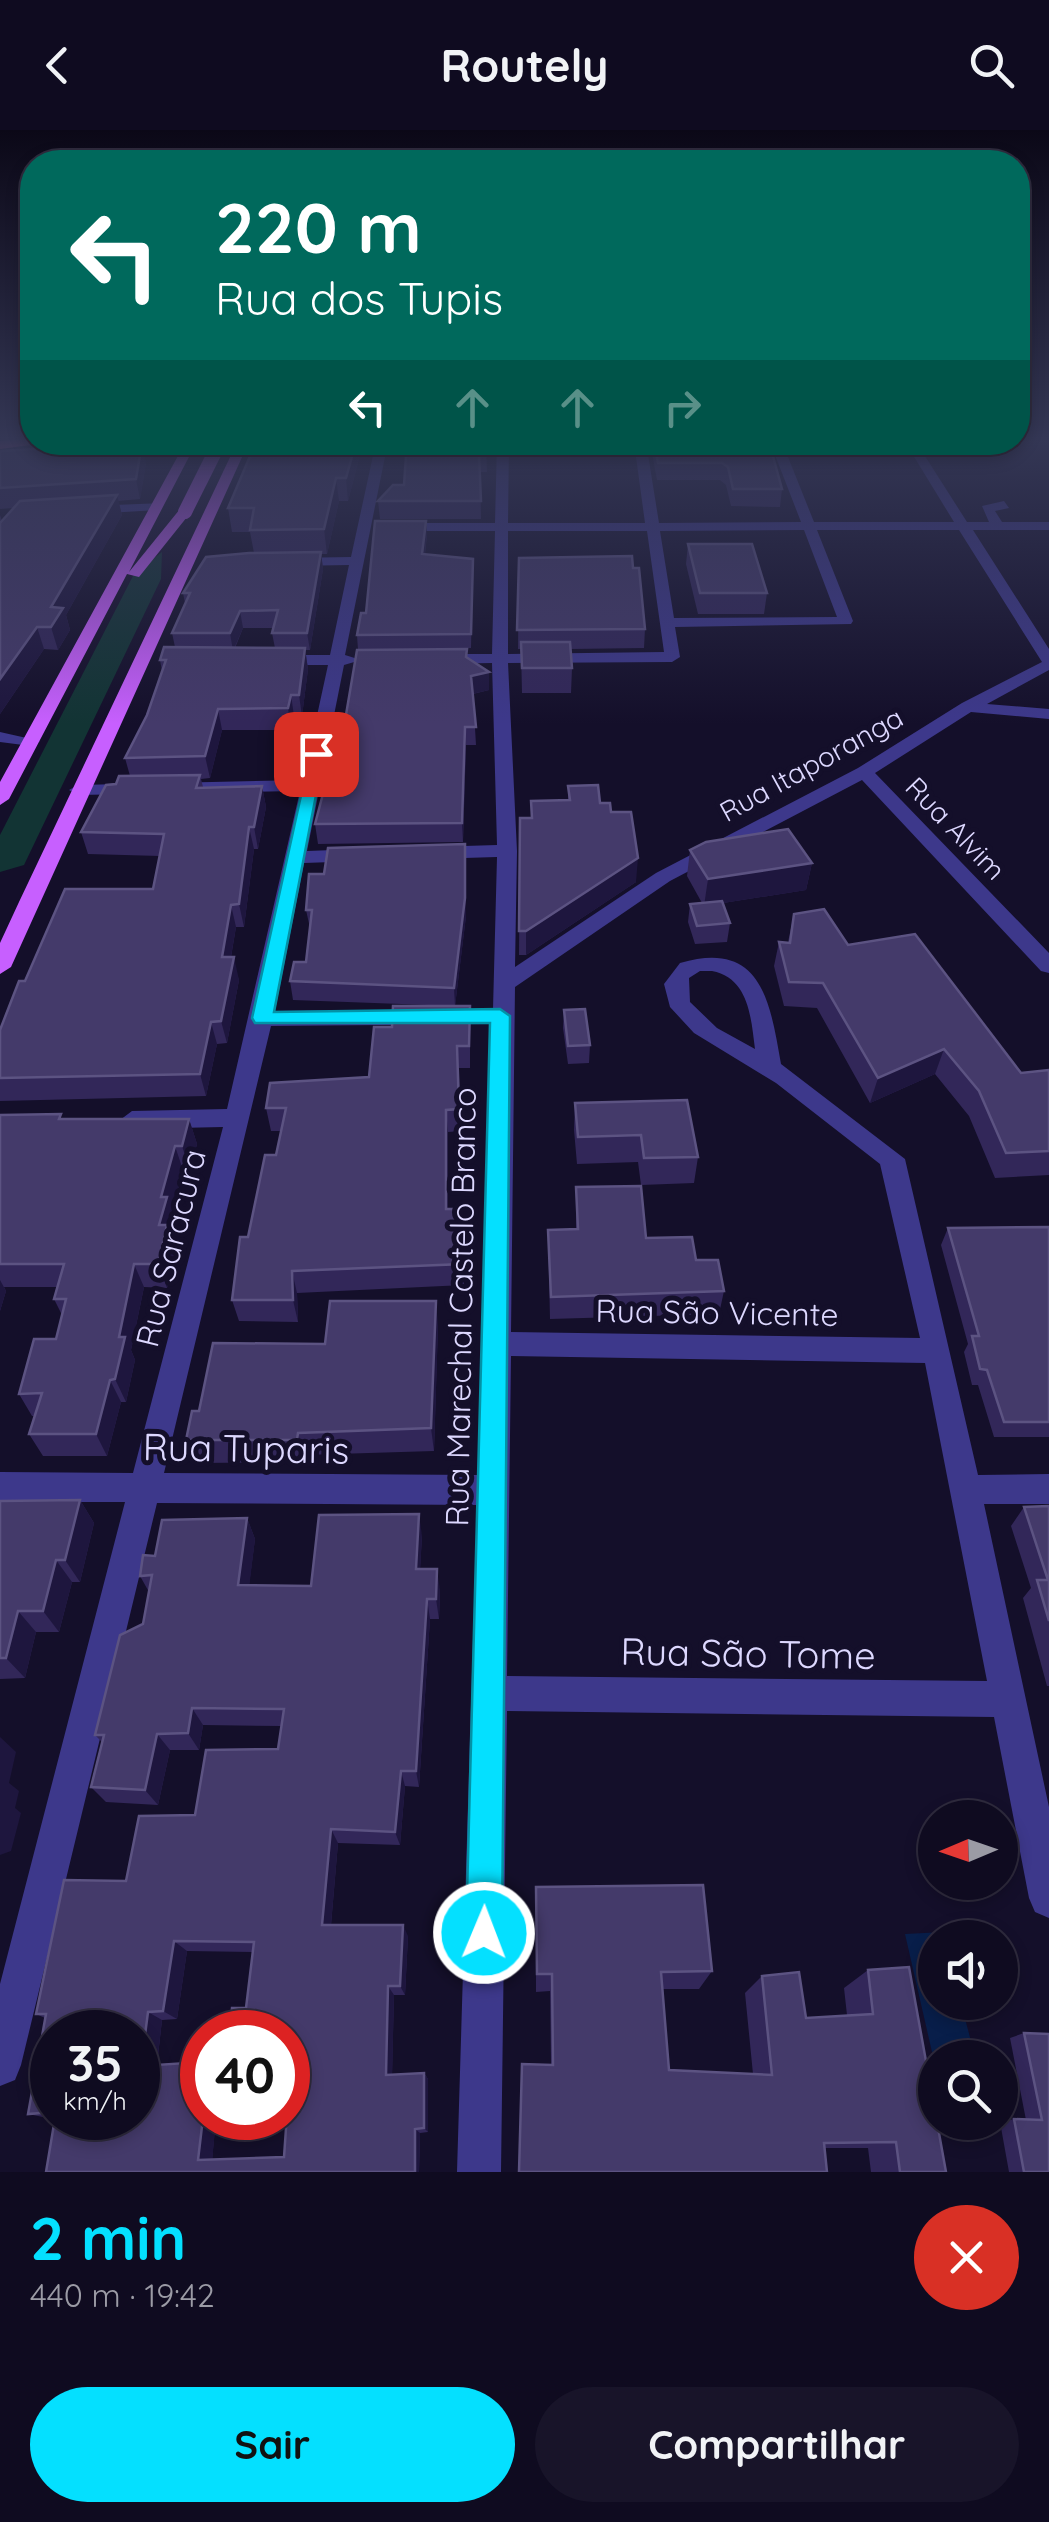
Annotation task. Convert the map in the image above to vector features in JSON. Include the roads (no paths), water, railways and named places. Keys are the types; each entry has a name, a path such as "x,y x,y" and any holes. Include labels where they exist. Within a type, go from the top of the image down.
{"main road":[{"path":"2,792 144,533"},
{"path":"113,594 166,533"},
{"path":"166,603 178,533"},
{"path":"0,967 138,660 166,603 199,563 211,533"}],"street":[{"name":"Rua Saracura","path":"0,2065 262,1018 361,533"},
{"name":"Rua Marechal Castelo Branco","path":"479,2172 506,851 500,533"},
{"path":"427,659 672,656 653,533"},
{"path":"666,623 846,621 814,533"},
{"path":"969,533 1049,662"},
{"path":"282,562 355,561"},
{"path":"138,660 158,660"},
{"path":"257,660 373,660"},
{"name":"Rua Itaporanga","path":"503,985 663,876 864,772 1049,662"},
{"path":"968,707 1046,717"},
{"path":"0,736 31,742"},
{"name":"Rua Alvim","path":"864,772 1049,966"},
{"path":"78,790 310,785"},
{"path":"296,857 506,851"},
{"path":"770,1068 748,980 734,969 713,963 690,966 680,973 675,984 677,999 705,1030 770,1068 892,1159 1049,1898"},
{"path":"262,1018 500,1016"},
{"path":"99,1121 237,1118"},
{"name":"Rua São Vicente","path":"496,1344 936,1352"},
{"name":"Rua Tuparis","path":"0,1486 492,1490"},
{"path":"964,1490 1049,1489"},
{"name":"Rua São Tome","path":"489,1693 1007,1698"}],"water":[{"path":"918,1933 918,1991 905,1934"},
{"path":"925,2020 965,2020 971,2040 929,2040"}]}
